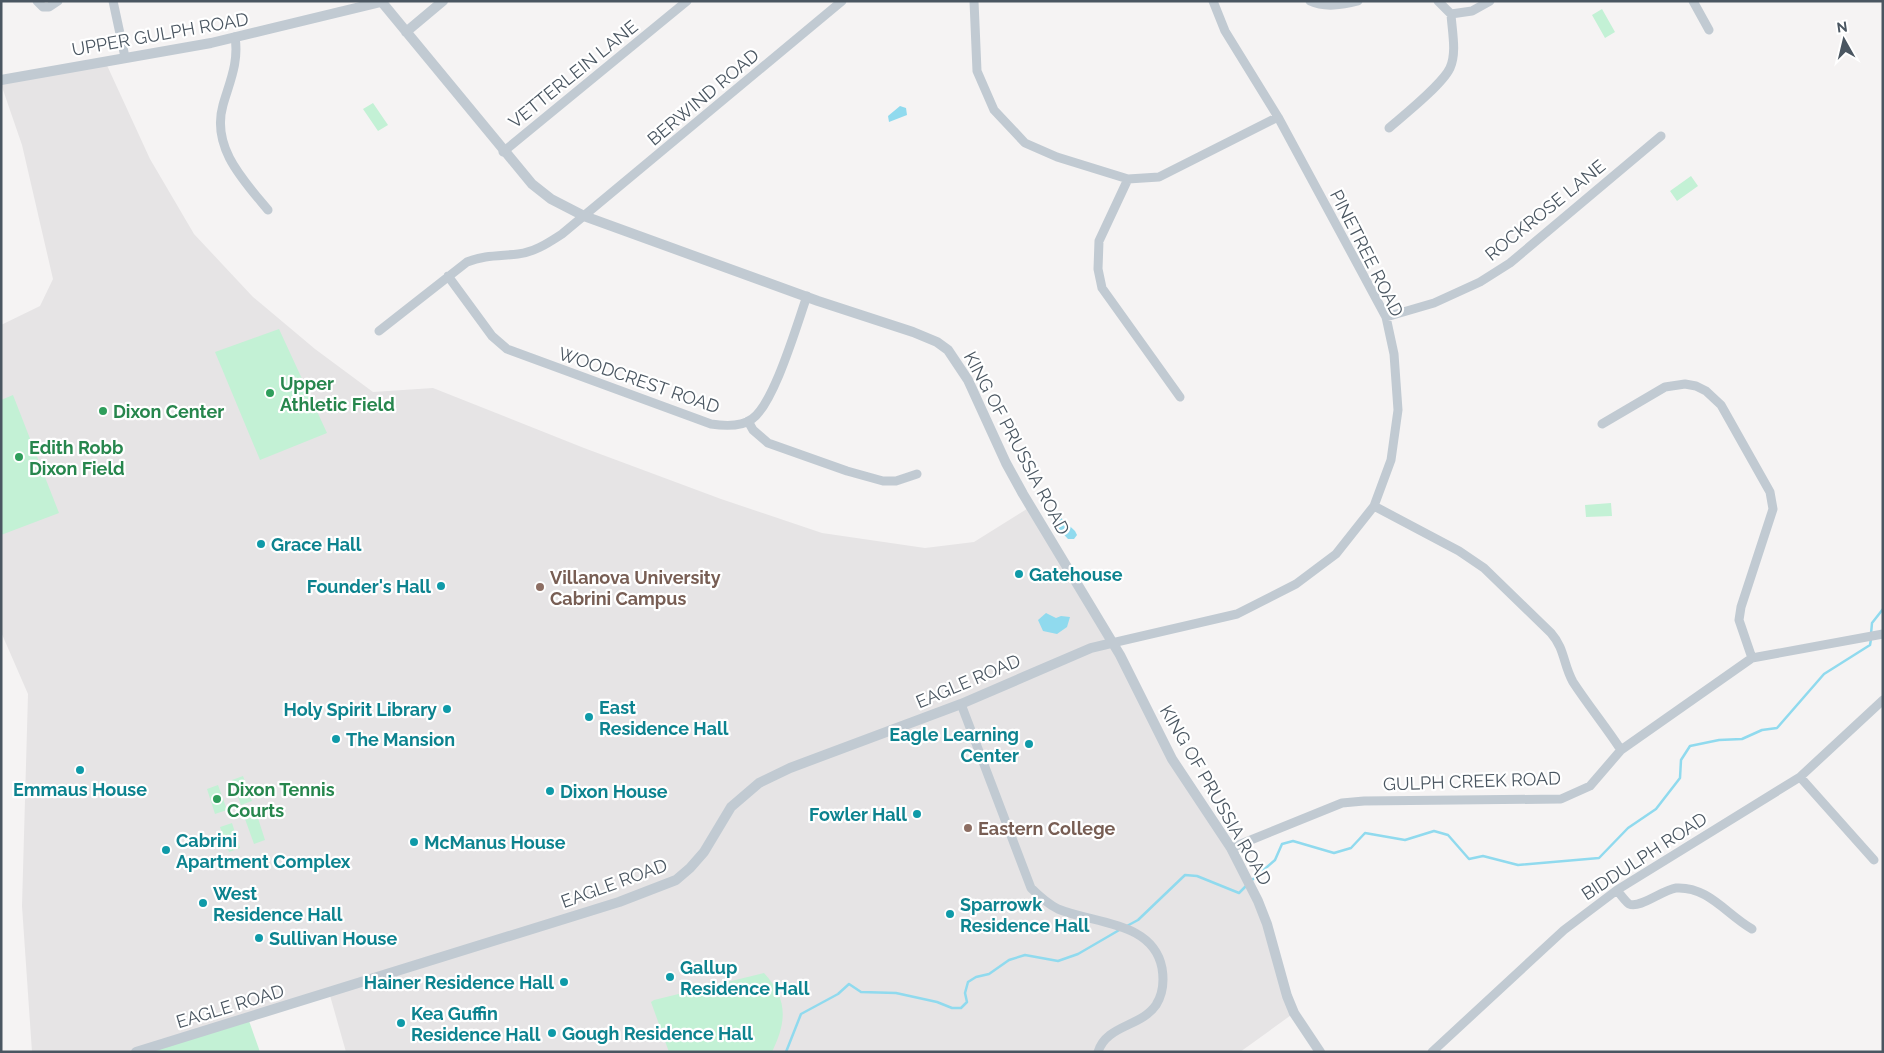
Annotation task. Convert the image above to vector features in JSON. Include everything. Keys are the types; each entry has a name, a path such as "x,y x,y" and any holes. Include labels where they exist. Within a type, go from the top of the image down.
{"street":[{"path":"37,1 43,7 49,7 58,1"},
{"path":"113,1 125,57"},
{"name":"UPPER GULPH ROAD","path":"1,80 235,37 381,1"},
{"name":"KING OF PRUSSIA ROAD","path":"381,1 503,152 532,184 551,199 584,216 927,337 948,350 968,380 1023,494 1112,643 1172,759 1231,848 1246,876 1267,924 1286,996 1294,1013 1320,1052"},
{"path":"406,32 443,1"},
{"name":"VETTERLEIN LANE","path":"503,152 687,1"},
{"name":"BERWIND ROAD","path":"379,331 467,262 480,257 519,254 538,249 562,234 842,1"},
{"path":"974,1 977,70 994,110 1025,142 1057,157 1128,179 1159,177 1278,117"},
{"name":"PINETREE ROAD","path":"1112,643 1237,614 1296,584 1336,554 1374,506 1391,460 1398,410 1394,354 1386,317 1278,117 1225,31 1213,1"},
{"path":"1310,1 1318,5 1335,6 1358,1"},
{"path":"1389,128 1440,81 1450,69 1453,52 1451,14 1438,1"},
{"path":"1451,14 1472,11 1490,1"},
{"path":"1692,1 1709,30"},
{"path":"235,37 236,61 223,106 220,134 224,149 241,178 268,210"},
{"name":"ROCKROSE LANE","path":"1386,317 1434,303 1480,282 1510,263 1661,136"},
{"path":"1128,179 1099,241 1098,269 1102,288 1180,397"},
{"name":"WOODCREST ROAD","path":"448,276 492,336 507,349 711,424 723,426 748,421"},
{"path":"807,296 769,400 752,420 748,421 753,430 768,443 883,482 896,481 917,474"},
{"path":"1602,424 1665,387 1674,385 1696,386 1706,391 1721,405 1770,492 1773,509 1740,607 1739,620 1752,658"},
{"path":"1374,506 1465,555 1484,568 1551,633 1560,644 1565,665 1573,682 1622,750"},
{"name":"GULPH CREEK ROAD","path":"1231,848 1342,803 1364,801 1561,799 1590,786 1622,750 1752,658 1881,634"},
{"name":"EAGLE ROAD","path":"136,1052 619,902 676,880 704,852 731,807 759,783 790,768 961,704 1091,648 1112,643"},
{"name":"BIDDULPH ROAD","path":"1432,1052 1564,930 1617,890 1800,777 1883,700"},
{"path":"961,704 1031,888 1041,898 1058,908 1134,932 1150,942 1160,958 1164,982 1156,1005 1139,1020 1105,1037 1098,1052"},
{"path":"1800,777 1874,860"},
{"path":"1617,890 1628,904 1636,905 1676,888 1692,892 1716,900 1740,922 1752,929"}],"shaded area":[{"name":"Villanova University Cabrini Campus","path":"105,61 150,159 194,234 253,297 315,349 373,392 433,388 584,448 721,499 822,533 925,548 974,542 1030,507 1103,626 1172,759 1246,876 1294,1013 1240,1052 346,1052 329,992 135,1052 32,1052 22,906 28,694 1,632 1,325 40,306 53,279 22,145 1,84"}],"green space":[{"path":"1602,9 1615,32 1605,38 1592,15"},
{"path":"373,103 388,125 378,131 363,109"},
{"path":"1691,176 1698,186 1677,201 1670,191"},
{"name":"Upper Athletic Field","path":"279,329 327,433 260,460 215,352"},
{"name":"Edith Robb Dixon Field","path":"13,395 59,513 1,535 1,400"},
{"path":"1611,503 1612,516 1586,517 1585,505"},
{"name":"Dixon Tennis Courts","path":"243,776 252,801 241,805 232,780"},
{"name":"Dixon Tennis Courts","path":"218,785 227,810 215,814 207,789"},
{"name":"Dixon Tennis Courts","path":"257,815 265,840 254,844 245,819"},
{"name":"Dixon Tennis Courts","path":"232,823 240,848 229,852 220,827"},
{"path":"764,973 777,992 783,1011 780,1030 772,1052 669,1052 651,1002"},
{"path":"248,1018 260,1052 133,1052"}],"water":[{"path":"900,106 906,108 907,115 889,122 888,116"},
{"path":"1057,514 1075,531 1077,535 1074,539 1068,539 1055,525 1053,515"},
{"path":"1046,613 1056,618 1061,616 1070,617 1067,627 1057,634 1043,631 1038,620"}],"waterway":[{"path":"1871,634 1872,623 1883,609"},
{"path":"1252,880 1275,860 1282,844 1293,841 1334,853 1351,848 1365,833 1405,840 1434,831 1448,835 1469,859 1483,856 1518,865 1599,858 1628,828 1656,809 1680,778 1681,760 1690,746 1719,740 1742,739 1762,730 1777,728 1824,674 1870,645 1871,639"},
{"path":"1125,927 1138,920 1185,875 1197,876 1239,893 1246,886"},
{"path":"786,1052 801,1014 838,994 849,984 861,992 896,993 937,1002 952,1008 961,1008 967,1002 965,993 968,982 976,977 989,974 1009,960 1025,955 1058,961 1078,954 1121,929"}],"place":[{"name":"Upper Athletic Field","path":"270,393"},
{"name":"Dixon Center","path":"103,411"},
{"name":"Edith Robb Dixon Field","path":"19,457"},
{"name":"Grace Hall","path":"261,544"},
{"name":"Gatehouse","path":"1019,574"},
{"name":"Founder's Hall","path":"441,586"},
{"name":"Villanova University Cabrini Campus","path":"540,587"},
{"name":"Holy Spirit Library","path":"447,709"},
{"name":"East Residence Hall","path":"589,717"},
{"name":"The Mansion","path":"336,739"},
{"name":"Eagle Learning Center","path":"1029,744"},
{"name":"Emmaus House","path":"80,770"},
{"name":"Dixon House","path":"550,791"},
{"name":"Dixon Tennis Courts","path":"217,799"},
{"name":"Fowler Hall","path":"917,814"},
{"name":"Eastern College","path":"968,828"},
{"name":"McManus House","path":"414,842"},
{"name":"Cabrini Apartment Complex","path":"166,850"},
{"name":"West Residence Hall","path":"203,903"},
{"name":"Sparrowk Residence Hall","path":"950,914"},
{"name":"Sullivan House","path":"259,938"},
{"name":"Gallup Residence Hall","path":"670,977"},
{"name":"Hainer Residence Hall","path":"564,982"},
{"name":"Kea Guffin Residence Hall","path":"401,1023"},
{"name":"Gough Residence Hall","path":"552,1033"}]}
